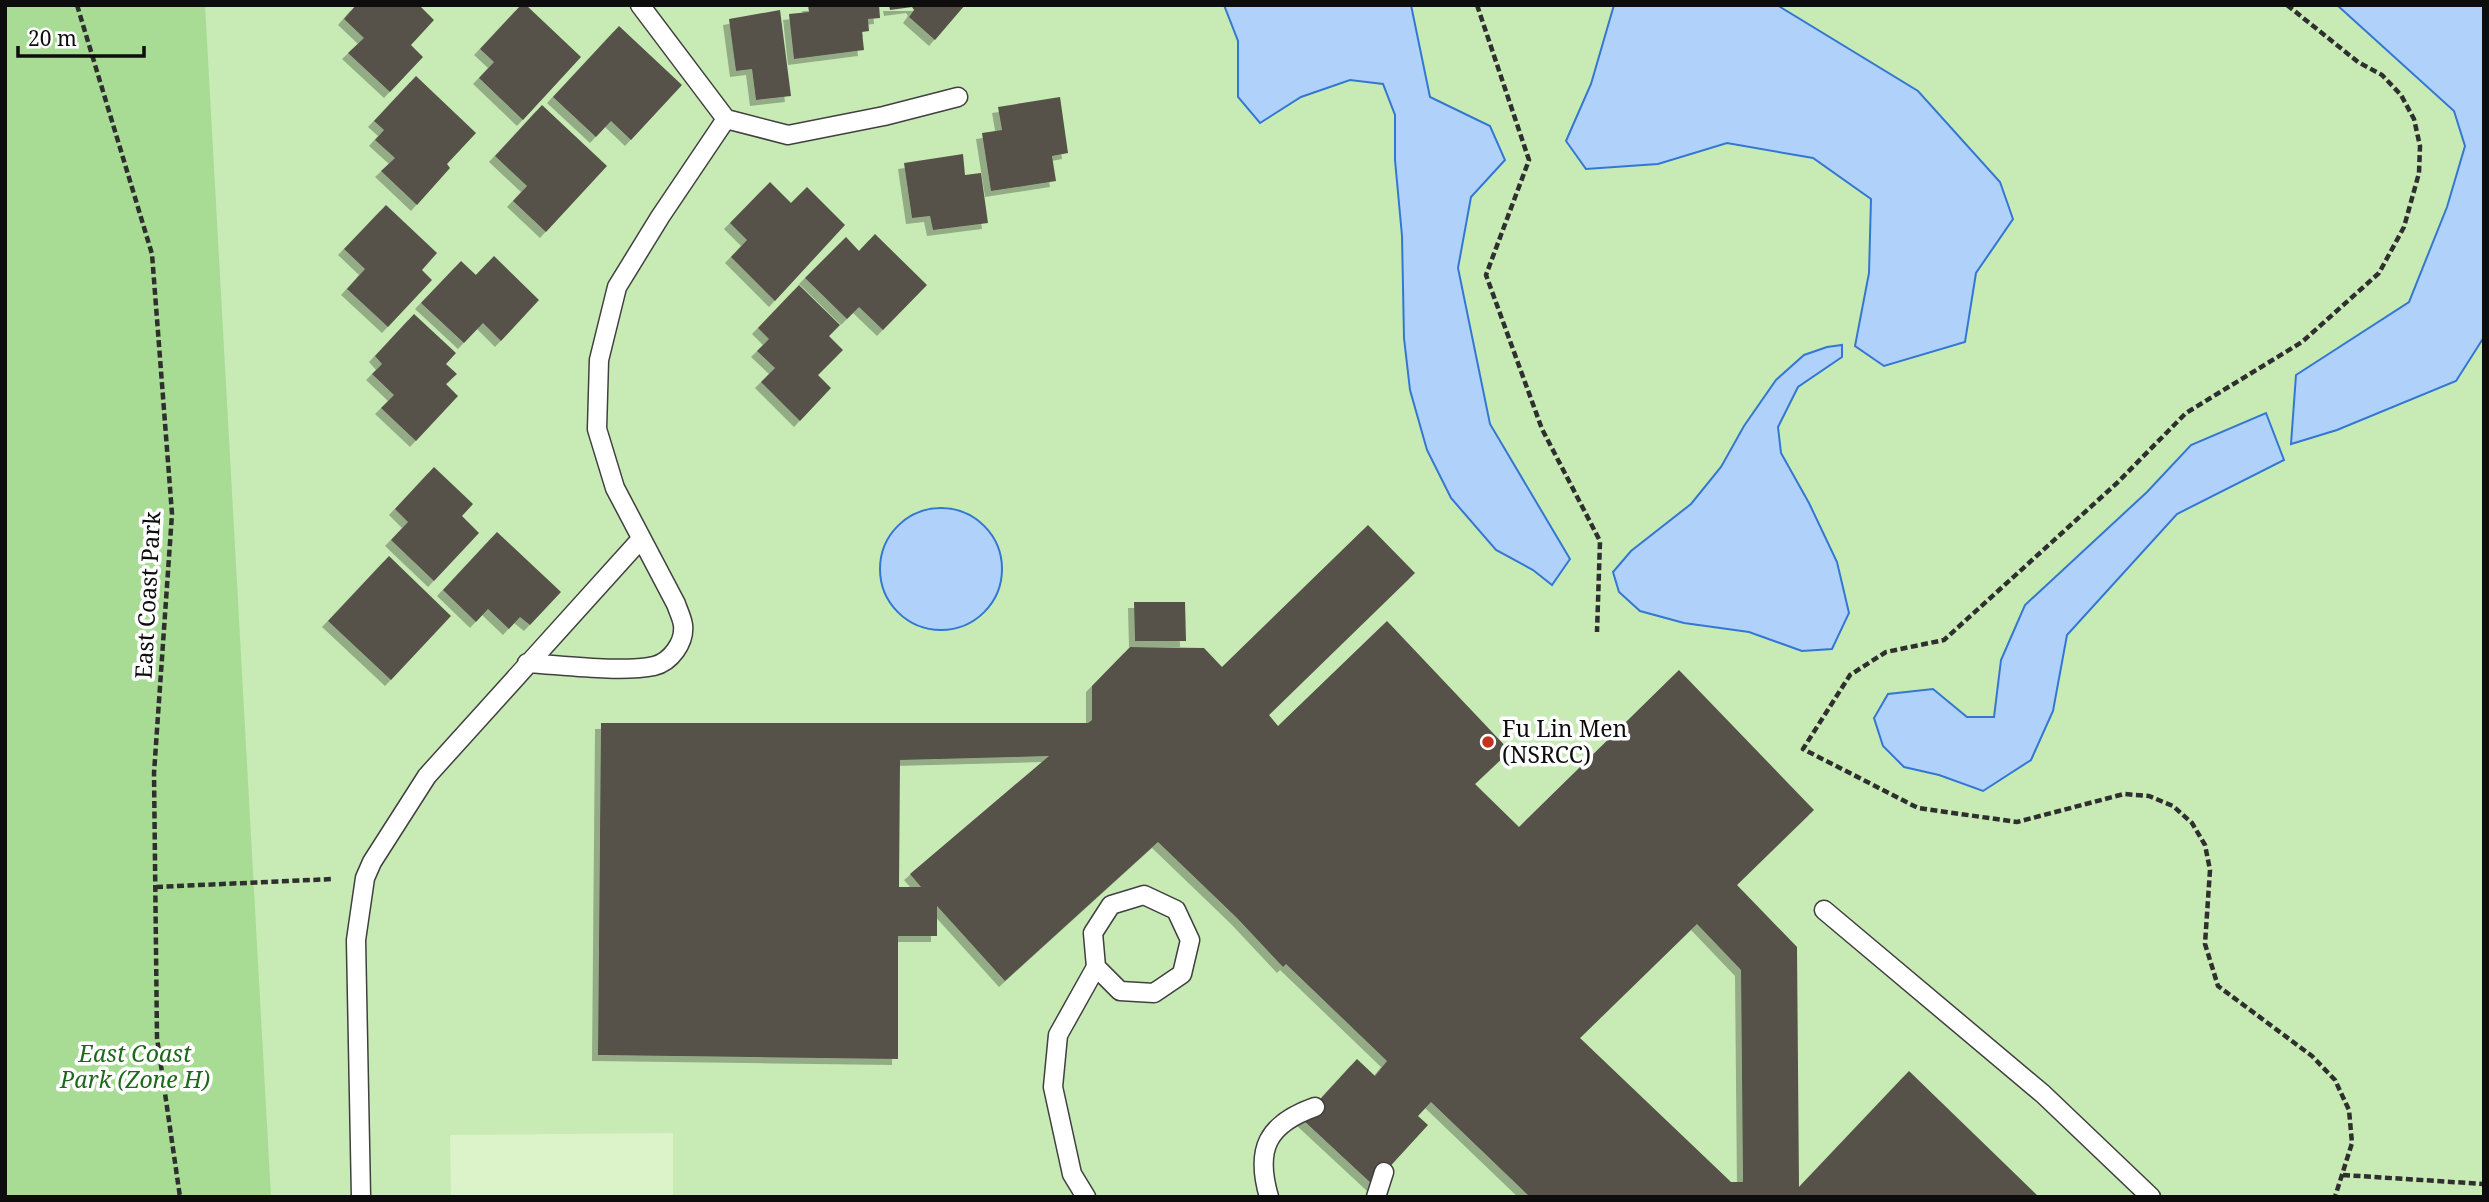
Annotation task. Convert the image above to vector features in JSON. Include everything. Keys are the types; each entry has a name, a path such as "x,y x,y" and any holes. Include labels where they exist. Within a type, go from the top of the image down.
{"lane":[{"path":"640,5 726,119 788,135 884,116 958,97"},
{"path":"527,663 628,668 656,666 671,656 682,639 683,624 676,604 615,488 597,429 599,360 617,286 726,119"},
{"path":"362,1197 356,940 365,878 372,862 427,776 640,539"},
{"path":"1086,1197 1072,1174 1053,1087 1058,1035 1096,967 1093,933 1111,905 1144,895 1176,909 1190,940 1182,974 1154,993 1131,992 1120,991 1096,967"},
{"path":"1824,910 2043,1094 2151,1197"},
{"path":"1269,1197 1262,1175 1264,1151 1275,1130 1292,1115 1315,1107"},
{"path":"1376,1197 1384,1172"}],"path":[{"name":"East Coast Park","path":"77,5 152,254 172,514 154,773 157,1038 180,1197"},
{"path":"1477,5 1528,160 1486,275 1542,429 1601,541 1597,632"},
{"path":"2287,5 2358,62 2382,75 2401,94 2414,119 2420,146 2419,173 2404,228 2379,273 2302,342 2186,413 2117,483 1944,640 1885,652 1850,675 1803,748 1918,808 2017,822 2124,794 2149,796 2173,806 2192,823 2205,845 2210,870 2205,944 2218,986 2312,1056 2335,1080 2349,1110 2351,1143 2335,1197"},
{"path":"156,887 365,878"},
{"path":"2343,1175 2484,1184"}],"green space":[{"path":"5,5 2484,5 2484,1197 5,1197"},
{"name":"East Coast Park (Zone H)","path":"5,5 205,5 271,1197 5,1197"},
{"path":"673,1133 673,1197 451,1197 450,1135"}],"water":[{"path":"1224,5 1411,5 1430,97 1490,126 1505,160 1471,197 1458,268 1490,424 1570,559 1552,585 1533,570 1496,550 1451,498 1427,450 1410,390 1404,338 1402,236 1395,160 1395,115 1383,84 1350,80 1301,97 1260,123 1238,97 1238,41"},
{"path":"1614,5 1777,5 1918,91 2000,182 2013,219 1976,273 1965,342 1884,366 1855,346 1869,273 1871,199 1813,158 1727,143 1658,164 1586,169 1566,141 1591,84"},
{"path":"2337,5 2484,5 2484,337 2456,381 2337,430 2291,444 2296,375 2409,302 2447,207 2465,146 2454,111"},
{"path":"1842,345 1842,357 1798,387 1778,427 1781,453 1837,562 1849,613 1832,649 1802,651 1749,632 1684,623 1640,611 1619,592 1613,572 1631,551 1691,504 1721,467 1744,426 1776,380 1804,355"},
{"path":"2266,413 2284,460 2177,514 2067,635 2053,711 2031,760 1983,791 1939,775 1904,767 1883,746 1874,718 1888,694 1933,689 1967,717 1994,717 2001,660 2025,605 2147,492 2191,445"},
{"path":"941,508 964,513 984,526 997,546 1002,569 997,592 984,612 964,625 941,630 918,625 898,612 885,592 880,569 885,546 898,526 918,513"}],"building":[{"path":"356,5 419,5 434,20 411,45 423,57 390,92 348,53 364,38 344,19"},
{"path":"521,5 526,5 581,57 523,120 479,78 494,62 480,49"},
{"path":"808,5 879,5 880,18 868,19 869,31 862,32 864,50 794,59 789,14 809,12"},
{"path":"889,5 965,5 935,40 909,17 914,10 912,7 890,10"},
{"path":"780,10 791,96 756,100 752,69 736,71 729,19"},
{"path":"619,26 682,85 631,140 611,121 596,137 553,97"},
{"path":"416,76 476,133 447,164 450,168 417,205 381,171 395,158 375,140 384,130 374,121"},
{"path":"1060,97 1068,153 1052,156 1056,181 991,191 982,133 1002,130 998,107"},
{"path":"542,105 607,166 546,232 513,201 527,186 495,156"},
{"path":"963,154 965,175 981,173 988,223 933,230 930,216 912,218 904,163"},
{"path":"770,182 791,203 807,187 845,225 775,301 731,257 747,240 730,223"},
{"path":"386,205 437,253 422,270 432,280 388,327 347,289 365,269 344,249"},
{"path":"875,234 927,285 883,330 859,307 847,319 805,278 846,237 859,251"},
{"path":"494,256 539,300 501,341 483,323 464,343 421,303 461,261 476,275"},
{"path":"799,285 840,325 829,336 843,350 818,375 831,388 800,421 761,382 775,368 757,351 769,339 758,328"},
{"path":"414,314 456,353 446,364 457,374 446,384 458,396 416,441 381,408 394,395 372,374 382,364 375,356"},
{"path":"434,467 473,504 462,516 479,533 434,581 391,540 408,522 395,509"},
{"path":"1368,525 1415,573 1269,715 1278,726 1387,621 1510,751 1475,784 1519,827 1679,670 1814,810 1737,885 1797,947 1799,1187 1909,1071 2039,1197 1530,1197 1431,1102 1418,1116 1428,1125 1373,1185 1302,1119 1357,1059 1375,1076 1387,1061 1286,964 1283,967 1237,918 1158,842 1005,981 937,906 937,936 898,936 898,1059 598,1055 601,723 1088,723 1092,720 1092,686 1130,647 1204,648 1222,667","holes":["1049,756 910,874 921,887 899,887 900,760","1697,924 1741,970 1743,1182 1731,1182 1580,1038"]},
{"path":"497,532 561,592 530,625 520,617 509,629 488,609 476,622 443,590"},
{"path":"389,556 451,616 391,680 328,621"},
{"path":"1134,602 1185,602 1186,641 1135,641"}],"place":[{"name":"Fu Lin Men (NSRCC)","path":"1488,742"}]}
